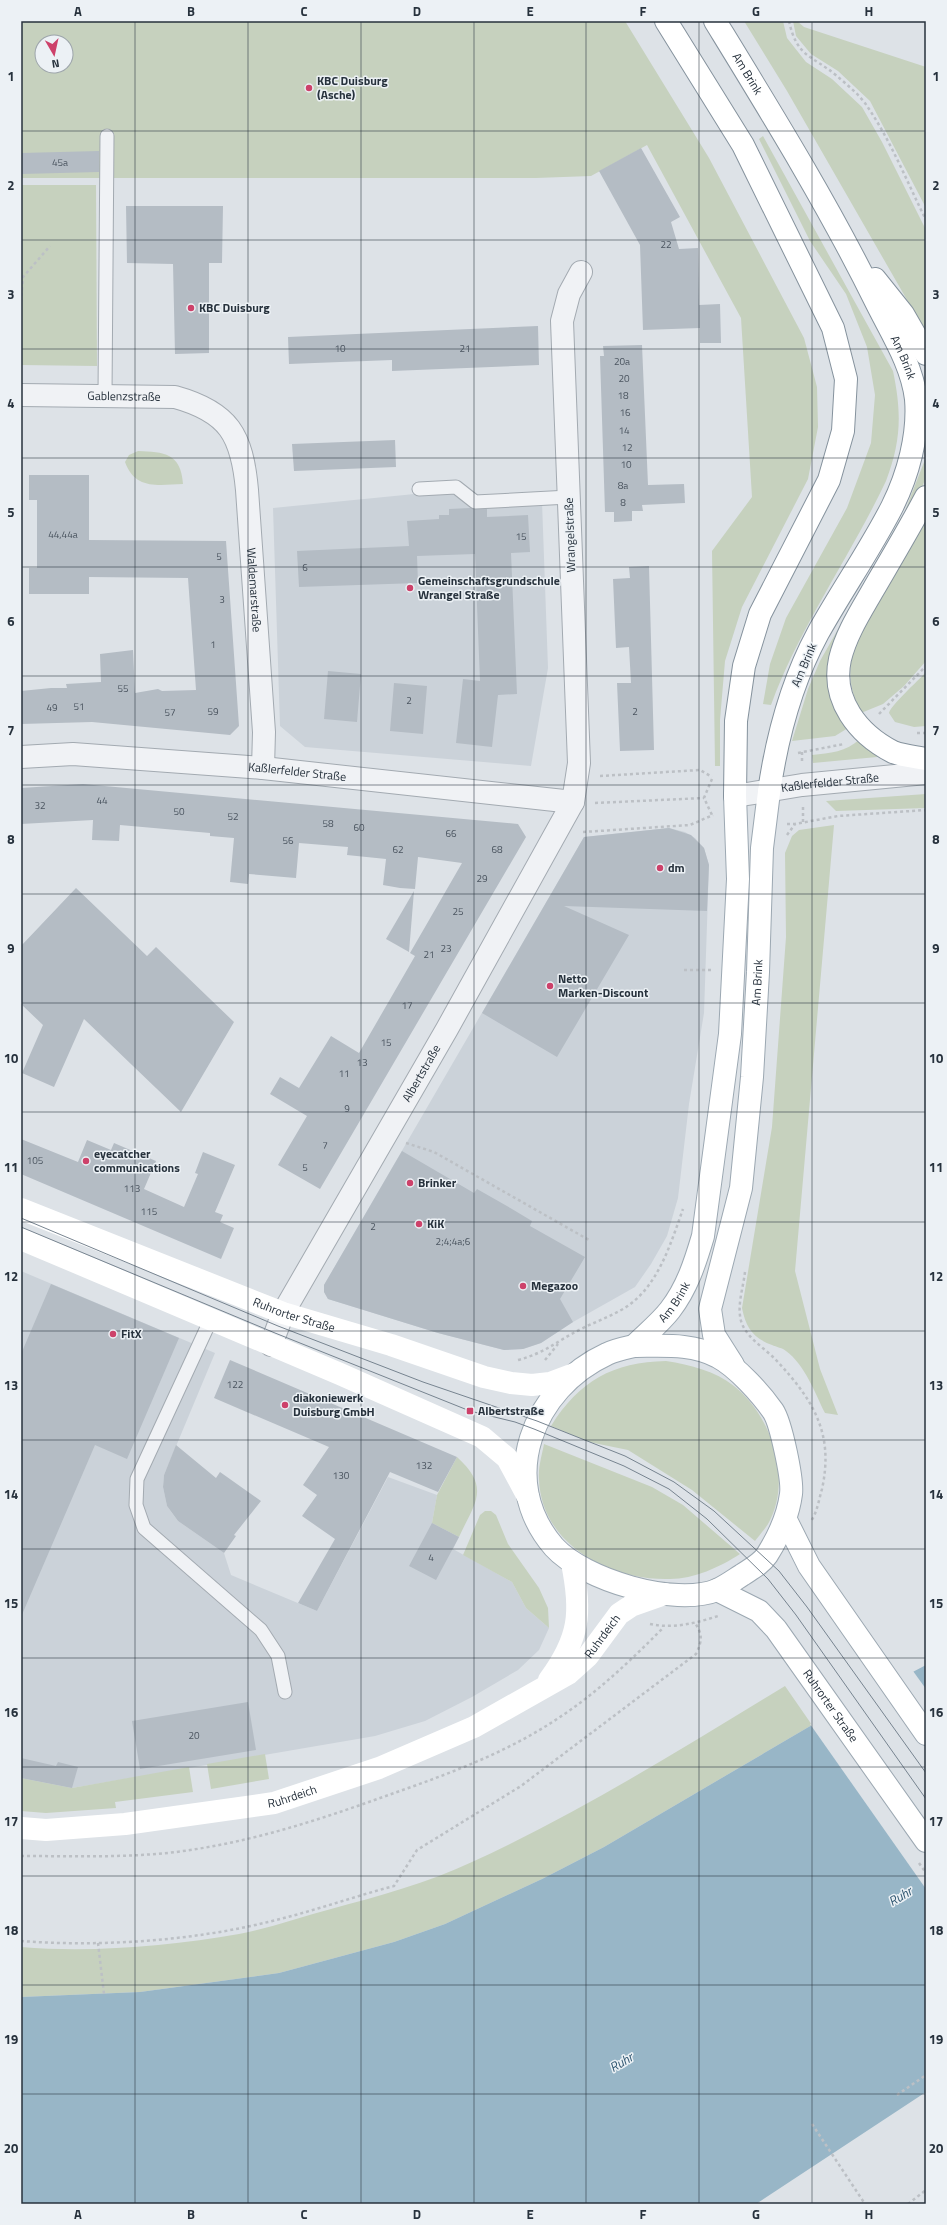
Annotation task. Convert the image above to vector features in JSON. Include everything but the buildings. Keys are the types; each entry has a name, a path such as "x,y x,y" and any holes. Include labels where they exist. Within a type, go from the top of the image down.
{"main road":[{"name":"Am Brink","path":"634,1346 669,1311 684,1288 694,1266 703,1236 730,1026 738,879 735,796 736,721 744,666 760,614 829,480 843,431 846,379 832,328 743,145 666,21"},
{"name":"Am Brink","path":"715,21 783,131 850,248 909,368 916,399 911,456 903,484 891,508 818,634 800,672 780,730 769,792 762,848 758,972 752,1070 740,1188 710,1310 714,1335 736,1369"},
{"path":"850,248 903,314 926,354"},
{"path":"926,497 850,632 840,659 839,679 843,702 852,719 861,729 895,752 926,759"},
{"name":"Ruhrorter Straße","path":"21,1209 283,1313 391,1344 484,1377 511,1383 532,1385 550,1383 574,1374 608,1353 634,1346 682,1346 718,1356 736,1369 775,1413 787,1455 792,1492 786,1520 766,1557 755,1567 717,1590 684,1596 665,1594 601,1577 572,1563 554,1546 541,1527 507,1458 482,1437 211,1319 21,1239"},
{"name":"Ruhrorter Straße","path":"528,1498 525,1474 527,1452 534,1430 549,1401 574,1374"},
{"path":"786,1520 809,1566 926,1734"},
{"name":"Ruhrdeich","path":"543,1688 561,1664 574,1637 578,1594 572,1563"},
{"name":"Ruhrorter Straße","path":"717,1590 758,1611 776,1629 926,1841"},
{"name":"Ruhrdeich","path":"21,1828 46,1830 125,1824 274,1803 379,1768 474,1727 568,1674 588,1656 619,1614 631,1606 665,1594"}],"street":[{"name":"Wrangelstraße","path":"573,802 579,763 562,321 569,294 581,272"},
{"name":"Gablenzstraße","path":"21,395 174,397 199,404 221,418"},
{"name":"Waldemarstraße","path":"221,418 235,438 244,463 264,732 263,768"},
{"name":"Kaßlerfelder Straße","path":"21,757 73,754 263,768 573,802"},
{"name":"Kaßlerfelder Straße","path":"735,796 769,792 802,785 926,773"},
{"name":"Albertstraße","path":"271,1345 283,1313 447,1029 573,802"}],"lane":[{"path":"104,395 107,136"},
{"path":"419,489 456,487 475,502 569,497"},
{"path":"211,1319 137,1479 136,1505 144,1528 261,1630 278,1656 285,1692"}],"path":[{"path":"789,21 792,38 809,58 836,75 867,104 887,140 926,220"},
{"path":"21,302 23,278 50,246"},
{"path":"884,718 878,716 926,666"},
{"path":"909,732 926,733"},
{"path":"573,802 615,803 704,798 712,815 690,826 581,832"},
{"path":"795,824 838,816 926,810"},
{"path":"684,970 714,970"},
{"path":"402,1142 434,1152 589,1240"},
{"path":"560,1342 624,1309 642,1294 664,1260 684,1202"},
{"path":"739,1307 742,1323 750,1337 776,1359 790,1375 812,1406 825,1440 826,1468 813,1518"},
{"path":"664,1627 695,1624 722,1615"},
{"path":"21,1941 98,1942 192,1936 230,1930 291,1916 394,1886 417,1850 521,1786 696,1654 702,1641 701,1632 695,1624"},
{"path":"98,1942 104,1994"},
{"path":"897,2095 926,2074"},
{"path":"812,2124 865,2204"},
{"path":"908,2204 926,2190"}],"shaded area":[{"name":"Gemeinschaftsgrundschule Wrangel Straße","path":"455,490 475,505 542,502 548,668 531,766 305,747 280,726 273,508"},
{"path":"669,828 685,832 695,838 704,848 709,865 704,1013 689,1104 678,1198 667,1236 651,1264 635,1287 573,1322 541,1343 523,1349 504,1350 438,1333 328,1299 324,1292 324,1285 584,837"},
{"path":"21,1271 215,1353 164,1475 163,1487 167,1506 178,1521 224,1553 231,1575 317,1611 388,1477 437,1495 432,1523 459,1537 453,1549 512,1582 526,1608 549,1628 539,1650 518,1670 472,1697 425,1721 375,1736 72,1788 21,1778"}],"green space":[{"path":"21,21 625,21 709,158 804,338 817,387 818,427 808,479 742,607 725,661 720,720 720,766 715,766 712,551 752,497 741,318 647,145 591,176 536,178 21,178"},
{"path":"744,21 783,21 787,38 806,62 832,79 862,107 882,142 926,230 926,333 787,91"},
{"path":"793,21 797,21 804,27 926,67 926,208 870,101 838,71 811,54 796,36"},
{"path":"763,136 893,371 899,414 895,453 886,481 796,647 771,705 763,704 770,664 786,618 847,508 871,443 875,395 867,347 846,294 810,241 759,139"},
{"path":"21,185 96,185 97,366 21,365"},
{"path":"138,451 156,452 170,456 179,466 183,484 156,485 141,482 129,471 125,462 129,455"},
{"path":"926,457 926,476 922,488 834,644 848,728 835,736 792,741 808,689 820,661 905,511"},
{"path":"926,513 926,661 904,686 883,704 861,713 853,693 850,675 852,657 857,637"},
{"path":"926,672 926,726 914,727 895,722 889,713 891,709"},
{"path":"860,739 879,753 877,757 813,763 812,755 849,747"},
{"path":"926,794 926,808 836,811 826,801"},
{"path":"834,825 795,1271 820,1369 838,1415 825,1413 804,1371 793,1357 783,1349 760,1339 751,1331 748,1327 742,1308 772,1127 786,937 785,853 792,836 799,830"},
{"path":"666,1361 702,1369 727,1381 747,1399 759,1414 768,1431 775,1450 779,1488 775,1507 768,1524 755,1541 692,1490 628,1450 589,1442 551,1426 573,1397 599,1377 630,1365"},
{"path":"544,1444 652,1487 683,1505 740,1554 697,1575 670,1579 648,1578 625,1574 603,1566 583,1554 566,1540 552,1523 543,1502 539,1479"},
{"path":"457,1457 468,1468 477,1487 477,1496 459,1537 432,1523 437,1495"},
{"path":"485,1511 491,1511 496,1515 508,1544 539,1588 548,1608 549,1628 526,1608 512,1582 463,1555 480,1515"},
{"path":"785,1686 812,1725 604,1847 542,1879 445,1924 394,1942 279,1973 140,1992 21,1997 21,1947 48,1949 103,1949 186,1942 239,1934 262,1929 420,1883 455,1870 513,1843 592,1801"},
{"path":"265,1754 269,1779 211,1789 207,1764"},
{"path":"189,1767 193,1792 115,1802 116,1808 46,1813 21,1811 21,1778 72,1788"}],"water":[{"name":"Ruhr","path":"926,1665 926,2092 756,2204 21,2204 21,1997 140,1992 279,1973 394,1942 445,1924 542,1879 604,1847 812,1725"}],"pier":[{"path":"913,1671 926,1689 926,1889 810,1724"}],"tram line":[{"path":"21,1218 278,1326 423,1382 537,1421 625,1456 674,1482 714,1511 779,1571 807,1607 926,1773"},
{"path":"21,1227 275,1333 470,1411 515,1422 534,1429 624,1466 669,1489 707,1519 768,1579 796,1615 926,1799"}],"place":[{"name":"KBC Duisburg (Asche)","path":"309,88"},
{"name":"KBC Duisburg","path":"191,308"},
{"name":"Gemeinschaftsgrundschule Wrangel Straße","path":"410,588"},
{"name":"dm","path":"660,868"},
{"name":"Netto Marken-Discount","path":"550,986"},
{"name":"eyecatcher communications","path":"86,1161"},
{"name":"Brinker","path":"410,1183"},
{"name":"KiK","path":"419,1224"},
{"name":"Megazoo","path":"523,1286"},
{"name":"FitX","path":"113,1334"},
{"name":"diakoniewerk Duisburg GmbH","path":"285,1405"},
{"name":"Albertstraße","path":"470,1411"}]}
